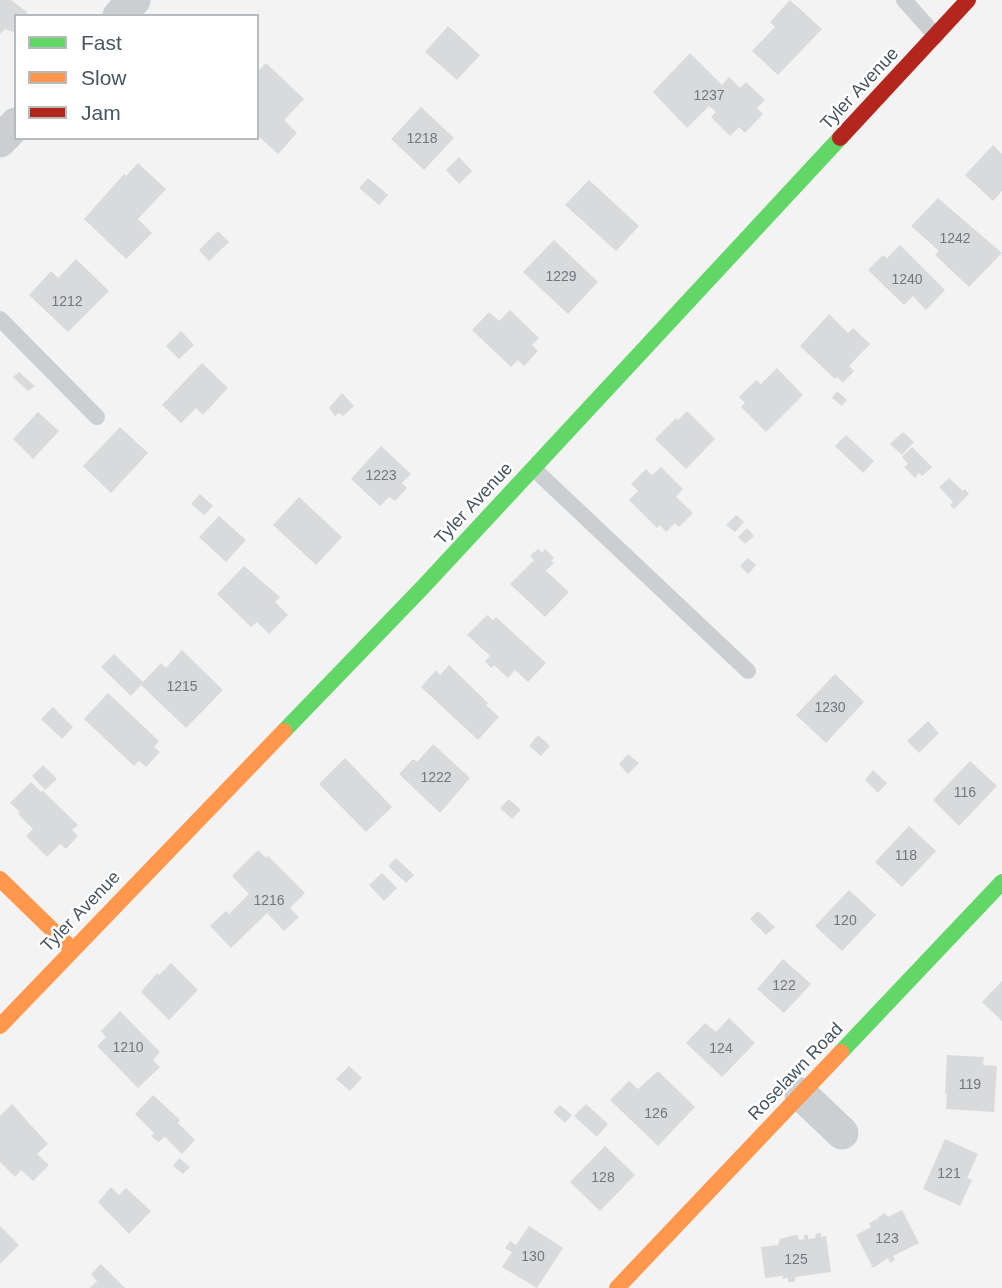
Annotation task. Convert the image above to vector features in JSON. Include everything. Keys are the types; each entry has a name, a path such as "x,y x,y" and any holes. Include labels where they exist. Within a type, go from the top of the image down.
{"street":[{"path":"121,14 134,0"},
{"name":"Tyler Avenue","path":"0,1026 423,587 968,0"},
{"path":"0,141 14,126"},
{"path":"0,879 72,949"},
{"name":"Roselawn Road","path":"617,1288 1002,882"},
{"path":"801,1094 842,1133"}],"lane":[{"path":"904,0 936,36"},
{"path":"0,319 97,417"},
{"path":"534,469 748,671"}],"building":[{"path":"0,0 11,0 26,14 14,14 14,31 5,29 0,34"},
{"path":"790,0 822,29 778,75 752,51 775,27 770,22"},
{"path":"448,26 480,55 457,80 425,52"},
{"path":"690,53 722,85 729,77 740,88 746,82 765,100 757,108 763,114 745,133 739,127 730,136 711,117 716,112 709,106 687,128 653,92"},
{"path":"266,63 304,99 284,120 297,133 278,154 259,137 259,70"},
{"path":"421,107 454,138 424,170 391,139"},
{"path":"993,145 1002,154 1002,191 993,201 965,175"},
{"path":"459,157 472,171 459,184 446,170"},
{"path":"138,163 166,189 138,219 152,233 126,259 84,219 124,174 126,176"},
{"path":"368,178 388,195 379,205 359,188"},
{"path":"589,180 639,226 616,251 565,205"},
{"path":"938,198 1002,253 969,287 935,255 939,251 911,226"},
{"path":"218,231 229,242 209,261 199,250"},
{"path":"554,240 598,282 568,314 523,272"},
{"path":"900,245 945,290 926,310 913,296 904,305 868,270 883,255 887,258"},
{"path":"76,259 109,291 68,332 29,295 51,271 58,278"},
{"path":"510,310 539,338 532,345 538,351 524,366 518,360 511,367 472,330 489,312 499,321"},
{"path":"829,314 848,333 853,328 870,344 849,366 854,371 843,383 837,377 835,379 800,346"},
{"path":"181,331 194,345 179,359 166,346"},
{"path":"202,363 228,388 203,415 196,408 181,423 162,405"},
{"path":"777,368 803,395 766,432 741,407 745,403 739,397 756,380 761,384"},
{"path":"19,372 35,386 28,391 13,377"},
{"path":"837,391 847,400 842,406 832,398"},
{"path":"342,393 354,406 343,416 339,413 335,416 329,408"},
{"path":"687,411 715,439 686,469 655,439"},
{"path":"38,412 59,431 33,459 13,439"},
{"path":"120,427 148,453 111,493 83,466"},
{"path":"903,432 914,442 902,455 890,444"},
{"path":"846,435 874,461 863,473 835,446"},
{"path":"381,446 411,474 402,483 407,488 395,501 389,497 380,506 351,479"},
{"path":"912,447 932,467 922,476 919,473 915,478 904,467 908,464 902,457"},
{"path":"661,467 683,489 676,497 693,513 679,527 675,523 666,532 660,525 657,528 629,500 638,491 631,484 646,469 652,475"},
{"path":"949,478 969,494 954,509 950,505 953,502 939,487"},
{"path":"200,494 213,506 204,515 191,504"},
{"path":"299,497 342,537 316,565 273,525"},
{"path":"736,515 744,522 735,532 726,525"},
{"path":"219,516 246,540 226,562 199,537"},
{"path":"747,528 754,536 745,544 738,537"},
{"path":"538,549 542,553 545,549 554,558 551,561 554,563 546,571 569,592 545,617 510,584 534,560 530,556"},
{"path":"748,558 756,565 748,574 740,566"},
{"path":"244,566 280,597 275,602 288,615 269,634 257,622 251,627 217,594"},
{"path":"487,615 493,620 496,617 546,663 528,682 515,670 508,678 494,665 491,668 485,661 490,656 467,635"},
{"path":"182,650 223,690 186,728 141,685 131,696 101,667 114,654 143,682 161,663 166,668"},
{"path":"449,665 499,717 478,740 421,687 436,670 440,675"},
{"path":"835,674 864,702 826,743 796,715"},
{"path":"108,693 159,741 154,747 160,752 146,767 139,761 134,766 84,719"},
{"path":"53,707 73,727 62,739 41,719"},
{"path":"928,721 939,733 919,753 907,741"},
{"path":"538,735 550,746 541,756 529,746"},
{"path":"433,744 470,778 440,813 399,774 413,759 417,762"},
{"path":"628,754 639,763 628,774 619,764"},
{"path":"345,758 392,807 366,832 319,784"},
{"path":"970,761 997,786 959,826 933,800"},
{"path":"43,765 57,779 45,790 32,776"},
{"path":"873,770 887,783 878,793 865,780"},
{"path":"31,782 78,825 72,830 78,836 66,849 60,844 47,857 26,836 33,829 10,803"},
{"path":"509,799 521,810 512,819 500,808"},
{"path":"909,826 936,851 902,887 875,862"},
{"path":"258,850 266,858 268,856 305,893 290,908 299,917 284,931 267,913 231,948 210,926 226,911 229,914 249,894 232,876"},
{"path":"396,858 414,875 406,883 388,866"},
{"path":"382,873 397,888 384,901 369,885"},
{"path":"849,890 876,915 842,951 815,926"},
{"path":"758,911 775,927 766,935 750,919"},
{"path":"783,959 811,984 784,1013 757,989"},
{"path":"171,963 198,990 169,1020 141,992 157,973 159,975"},
{"path":"1002,981 1002,1021 982,1002"},
{"path":"120,1011 160,1052 153,1060 160,1067 138,1088 97,1046 106,1037 101,1031"},
{"path":"729,1018 755,1043 722,1077 686,1043 705,1023 716,1032"},
{"path":"947,1055 984,1057 983,1065 997,1066 994,1112 946,1109"},
{"path":"349,1066 362,1078 350,1091 336,1079"},
{"path":"658,1071 695,1107 658,1146 610,1100 629,1081 638,1089"},
{"path":"153,1095 180,1120 178,1123 195,1140 182,1154 165,1137 158,1142 151,1136 154,1133 135,1114"},
{"path":"12,1104 48,1144 37,1154 49,1165 33,1181 21,1170 15,1177 0,1162 0,1116"},
{"path":"586,1104 608,1124 597,1137 574,1116"},
{"path":"560,1105 572,1115 565,1123 553,1112"},
{"path":"945,1139 978,1154 967,1178 972,1180 960,1206 923,1189"},
{"path":"605,1146 635,1175 600,1211 570,1182"},
{"path":"179,1158 190,1167 183,1174 173,1166"},
{"path":"111,1187 119,1195 126,1188 151,1211 129,1234 98,1202"},
{"path":"902,1210 919,1243 893,1256 895,1260 890,1263 888,1258 873,1268 856,1235 871,1227 869,1223 885,1213 888,1217"},
{"path":"0,1226 19,1245 0,1264"},
{"path":"529,1226 563,1248 537,1288 502,1267 512,1252 505,1248 510,1241 516,1245"},
{"path":"821,1233 821,1237 826,1236 831,1272 795,1277 795,1282 788,1282 788,1278 783,1279 783,1276 765,1278 761,1247 778,1245 780,1239 790,1236 798,1235 799,1240 804,1239 804,1235 808,1235 808,1239 816,1238 815,1234"},
{"path":"101,1264 125,1288 90,1288 97,1281 91,1274"}],"traffic: fast":[{"path":"284,731 423,587 840,138"},
{"path":"841,1052 1002,882"}],"traffic: slow":[{"path":"0,1026 284,731"},
{"path":"0,879 72,949"},
{"path":"617,1288 841,1052"}],"traffic: jam":[{"path":"840,138 968,0"}]}
